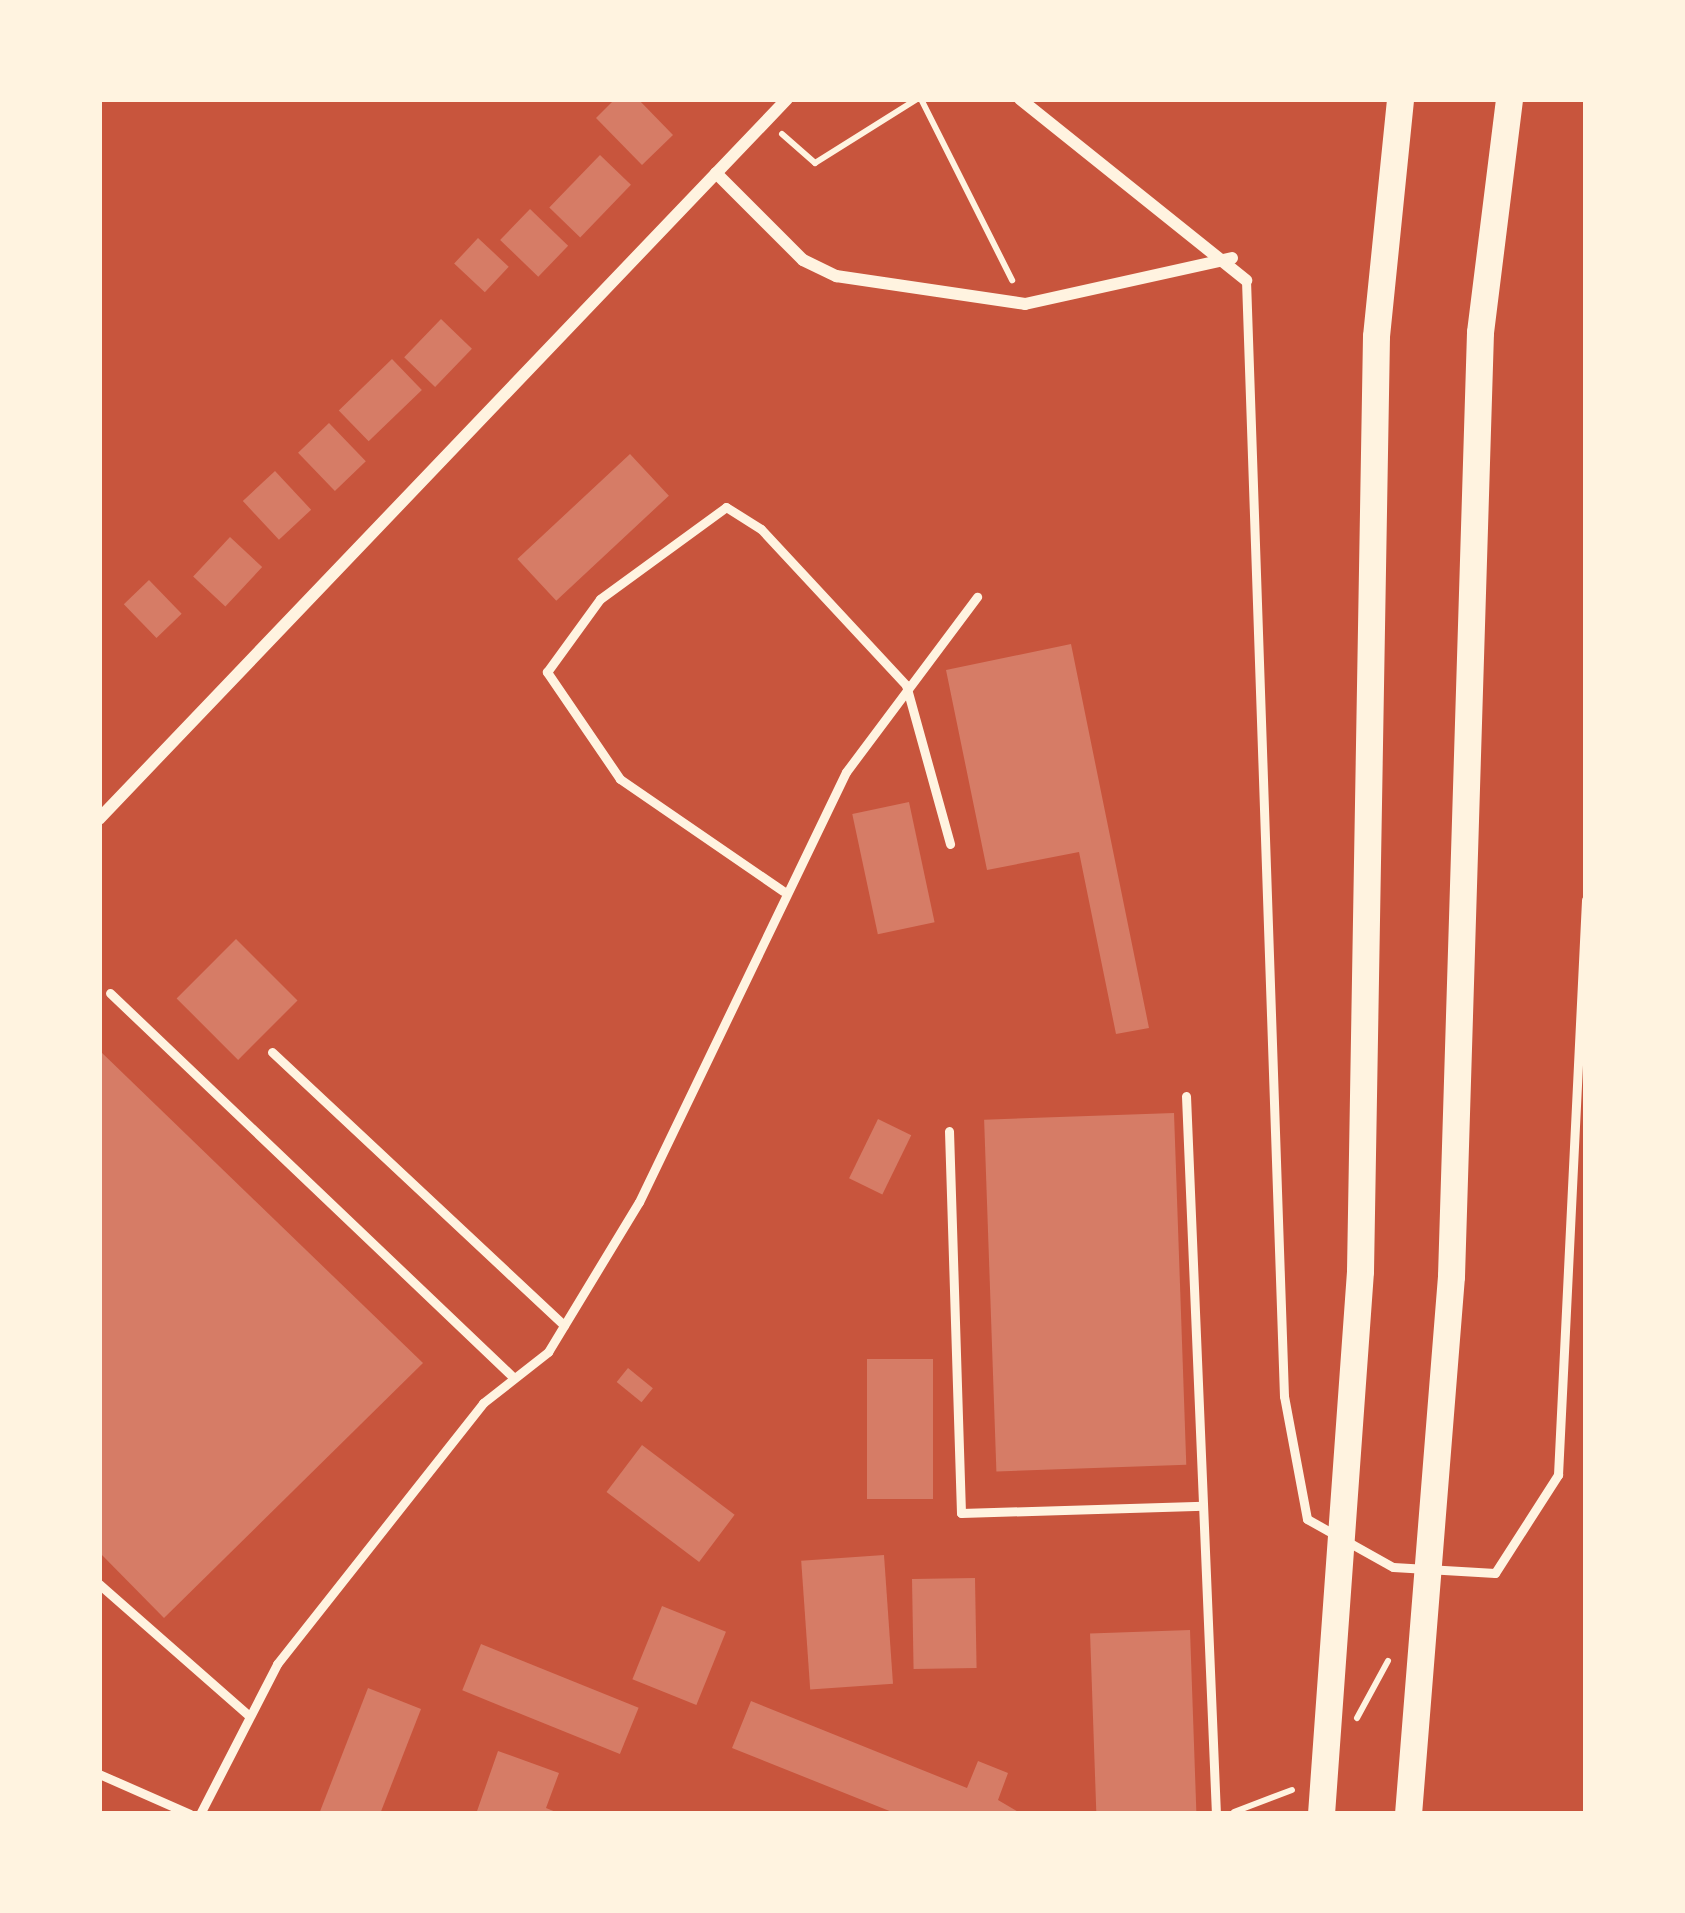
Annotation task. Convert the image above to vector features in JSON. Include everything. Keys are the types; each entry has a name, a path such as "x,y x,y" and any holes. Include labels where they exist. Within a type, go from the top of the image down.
{"main road":[{"path":"1321,1814 1360,1271 1376,336 1400,99"},
{"path":"1408,1814 1451,1276 1480,332 1509,99"}],"street":[{"path":"99,819 787,99"},
{"path":"1020,99 1232,258 1246,280"},
{"path":"716,173 803,260 836,276 1025,304 1232,258"}],"lane":[{"path":"1246,280 1284,1396 1307,1519 1393,1567 1495,1573 1558,1475 1586,900"},
{"path":"783,891 620,779 548,672 562,642 686,527 726,507 761,530 906,685 950,844"},
{"path":"200,1814 248,1715 321,1608 564,1325 639,1202 783,891 906,685 977,597"},
{"path":"110,993 514,1378"},
{"path":"272,1052 564,1325"},
{"path":"1186,1096 1216,1814"},
{"path":"950,1132 962,1513 1202,1506"},
{"path":"99,1584 248,1715"},
{"path":"99,1774 190,1814"}],"path":[{"path":"766,121 815,163 919,99 1025,304"},
{"path":"1346,1731 1400,1639"},
{"path":"1232,1814 1302,1779"}],"building":[{"path":"615,99 638,99 673,135 642,165 596,118"},
{"path":"600,155 631,185 580,237 549,208"},
{"path":"530,209 568,246 538,277 500,240"},
{"path":"478,238 509,267 485,292 454,264"},
{"path":"441,319 472,349 435,387 404,357"},
{"path":"392,359 422,390 369,441 339,410"},
{"path":"329,423 366,461 335,491 298,453"},
{"path":"630,454 669,496 556,601 517,559"},
{"path":"275,471 311,510 279,540 243,501"},
{"path":"230,537 262,567 225,607 193,576"},
{"path":"149,580 182,614 156,638 124,604"},
{"path":"1071,644 1149,1028 1116,1034 1079,852 987,870 946,670"},
{"path":"909,802 935,922 878,934 852,814"},
{"path":"236,939 298,1001 238,1060 177,998"},
{"path":"99,1050 423,1363 164,1618 99,1552"},
{"path":"1174,1113 1186,1465 996,1471 984,1120"},
{"path":"878,1119 911,1135 882,1195 849,1178"},
{"path":"867,1359 933,1359 933,1499 867,1499"},
{"path":"628,1368 653,1388 642,1402 617,1382"},
{"path":"642,1445 735,1515 699,1562 606,1492"},
{"path":"884,1555 893,1684 810,1689 801,1561"},
{"path":"975,1578 977,1668 914,1669 912,1579"},
{"path":"662,1606 726,1632 696,1705 632,1679"},
{"path":"1190,1630 1196,1814 1096,1814 1090,1633"},
{"path":"481,1644 639,1708 620,1754 462,1690"},
{"path":"368,1688 421,1709 380,1814 319,1814"},
{"path":"751,1701 967,1788 978,1761 1008,1773 998,1800 1022,1814 897,1814 732,1748"},
{"path":"498,1751 559,1773 546,1808 561,1814 476,1814"}]}
